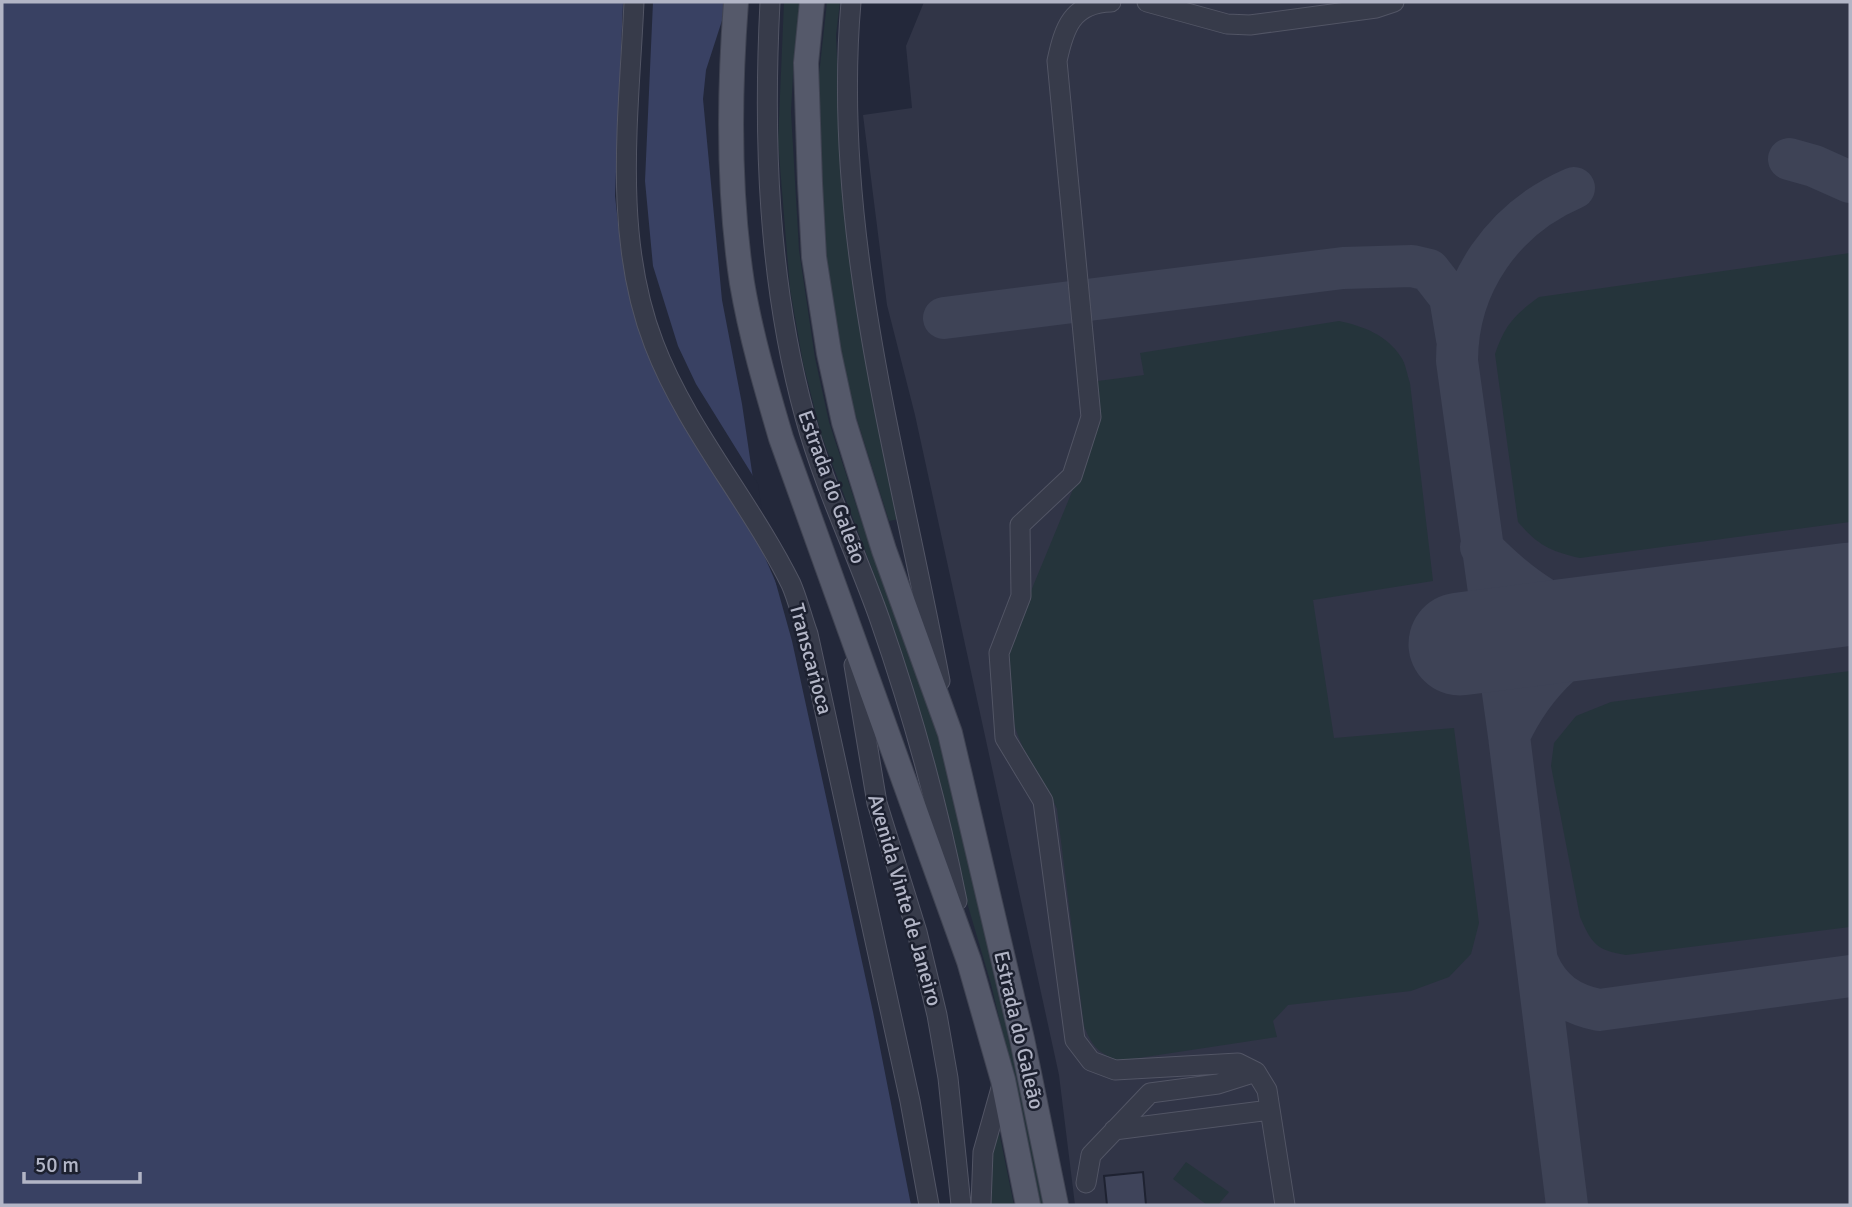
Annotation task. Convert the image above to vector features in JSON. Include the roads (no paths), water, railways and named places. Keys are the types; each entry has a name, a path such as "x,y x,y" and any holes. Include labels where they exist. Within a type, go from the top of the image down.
{"main road":[{"name":"Estrada do Galeão","path":"736,2 732,61 733,183 742,282 756,353 781,438 969,961 1003,1080 1028,1205"},
{"name":"Estrada do Galeão","path":"812,2 806,62 814,257 829,353 844,422 884,550 950,733 1022,1039 1056,1205"}],"street":[{"name":"Transcarioca","path":"635,2 627,143 628,217 641,299 654,344 695,423 791,585 808,634 907,1087 929,1205"},
{"name":"Estrada do Galeão","path":"770,2 767,65 769,175 779,290 793,368 805,418 898,675 930,785 969,961"},
{"name":"Estrada do Galeão","path":"851,2 846,56 846,128 864,297 895,466 925,600 950,733"},
{"path":"1111,2 1097,2 1073,17 1063,30 1057,61 1091,416 1072,476 1020,525 1021,596 999,653 1005,738 1043,801 1075,1040 1091,1061 1116,1070 1150,1093"},
{"path":"1147,2 1227,24 1250,25 1376,8 1394,2"},
{"name":"Avenida Vinte de Janeiro","path":"837,596 854,667 877,803 918,932 937,1015 948,1078 961,1205"},
{"path":"1116,1070 1238,1063 1256,1072 1267,1090 1285,1205"},
{"path":"1086,1183 1091,1155 1150,1093 1218,1084 1256,1072"},
{"path":"981,1205 983,1152 1003,1080"},
{"path":"1114,1130 1270,1110"}],"water":[{"path":"2,2 728,2 706,70 703,99 722,300 742,404 760,526 792,641 873,1012 911,1205 2,1205"}]}
